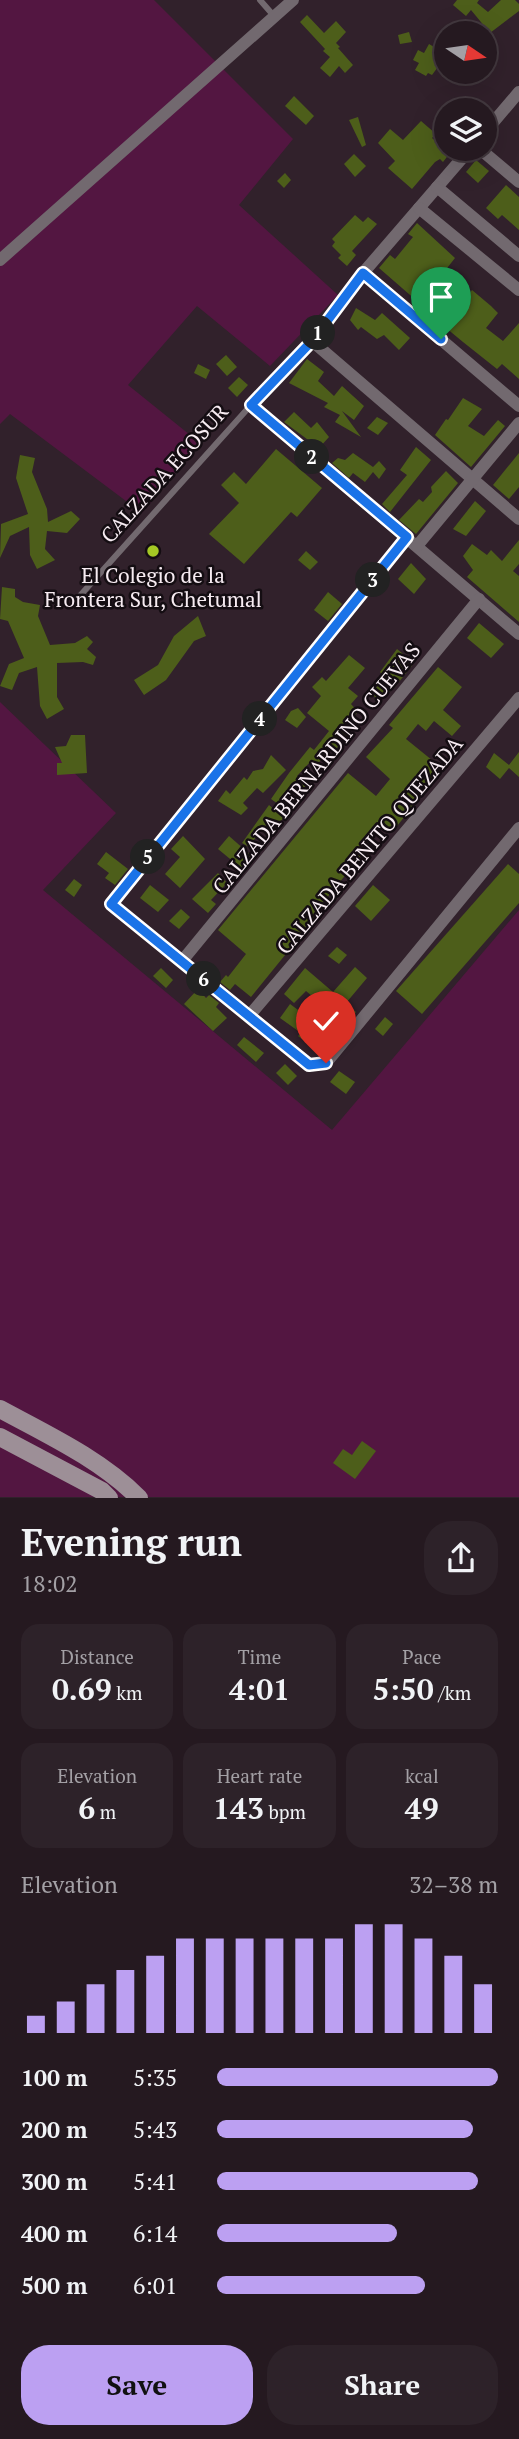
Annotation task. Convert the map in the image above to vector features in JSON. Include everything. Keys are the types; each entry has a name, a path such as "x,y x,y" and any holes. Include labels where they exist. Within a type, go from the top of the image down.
{"main road":[{"path":"0,1409 118,1476 139,1497"},
{"path":"0,1437 109,1497"}],"street":[{"path":"0,260 293,0"},
{"path":"497,118 519,92"},
{"name":"CALZADA ECOSUR","path":"251,405 312,341 363,273 460,161"},
{"path":"494,161 519,182"},
{"path":"437,187 519,256"},
{"path":"419,208 519,290"},
{"path":"363,273 519,406"},
{"path":"312,341 519,519"},
{"path":"251,405 519,634"},
{"path":"417,546 519,423"},
{"path":"407,537 111,904 309,1065 326,1063 519,828"},
{"name":"CALZADA BERNARDINO CUEVAS","path":"182,961 479,599"},
{"name":"CALZADA BENITO QUEZADA","path":"249,1016 519,698"}],"lane":[{"path":"263,1 274,16"},
{"name":"CALZADA ECOSUR","path":"77,599 251,405"}],"shaded area":[{"path":"0,0 154,0 293,139 239,205 338,295 270,366 197,306 128,385 200,443 142,513 10,414 0,424"},
{"path":"0,702 116,813 43,890 332,1130 519,910 519,1497 0,1497"}],"building":[{"path":"457,0 479,0 477,3 488,12 501,0 515,0 519,4 519,11 497,28 497,21 480,21 471,10 466,16 453,5"},
{"path":"307,15 324,33 336,21 346,32 336,43 353,65 345,73 339,66 330,77 320,68 330,57 300,22"},
{"path":"409,32 412,42 400,44 398,35"},
{"path":"429,44 434,47 432,75 428,73 426,76 415,70 419,63 413,60 418,50 424,53"},
{"path":"294,96 314,116 306,125 285,106"},
{"path":"358,117 366,145 362,147 349,120"},
{"path":"421,121 434,132 434,161 437,161 412,189 388,168 395,161 378,143 390,129 403,140"},
{"path":"354,154 366,166 355,177 344,164"},
{"path":"475,161 489,171 478,183 466,172"},
{"path":"285,173 291,180 284,188 277,181"},
{"path":"506,185 519,197 519,230 502,215 498,219 486,208"},
{"path":"355,215 363,222 368,217 377,224 352,251 356,255 347,266 338,258 341,255 332,246 335,242 332,239"},
{"path":"417,223 455,258 444,272 450,277 442,288 461,304 472,290 491,306 498,313 486,328 503,341 519,323 519,379 502,364 497,369 440,323 444,317 428,304 425,308 379,268 390,255 395,259 413,237 408,234"},
{"path":"356,308 375,320 382,313 410,338 399,350 384,335 377,339 361,327 358,330 350,320"},
{"path":"226,355 237,367 227,376 216,364"},
{"path":"307,359 324,372 318,381 334,396 342,386 364,406 354,420 342,411 361,437 335,422 340,415 324,407 328,403 289,383"},
{"path":"198,364 210,370 206,379 194,373"},
{"path":"239,377 248,385 237,397 228,388"},
{"path":"463,398 482,409 468,426 484,436 498,420 505,426 471,467 435,435"},
{"path":"294,412 311,428 317,422 329,437 319,448 284,422"},
{"path":"377,417 388,423 378,435 367,428"},
{"path":"416,447 431,460 390,512 382,504 407,475 400,470"},
{"path":"276,449 322,488 297,517 291,512 244,564 209,534 239,503 221,485 234,472 246,484"},
{"path":"353,453 373,467 379,461 386,469 379,479 373,472 365,482 353,473 349,478 332,463 338,458 345,460"},
{"path":"519,453 519,487 509,499 493,485"},
{"path":"20,455 35,458 32,472 47,509 48,522 71,511 80,519 67,533 47,531 45,549 55,560 37,569 30,555 29,527 10,536 0,558 1,524 28,514 16,478"},
{"path":"446,471 458,483 416,534 399,520 419,499 423,502 432,492 431,487"},
{"path":"475,501 486,511 466,536 453,529"},
{"path":"519,540 519,564 513,571 519,576 519,622 467,577 473,570 463,556 472,544 487,555 491,550 502,561"},
{"path":"306,551 318,562 310,570 298,560"},
{"path":"411,563 426,579 414,594 398,579"},
{"path":"2,587 15,589 15,597 23,602 40,605 38,616 50,645 75,643 87,636 93,642 87,649 96,657 93,665 83,662 57,663 57,697 64,709 47,719 40,706 37,667 19,673 12,690 0,686 9,664 24,658 8,621 0,619"},
{"path":"328,592 342,604 328,621 314,610"},
{"path":"198,616 206,636 194,641 166,680 144,695 134,680 158,665 174,636"},
{"path":"479,623 504,644 491,658 467,638"},
{"path":"397,649 414,663 395,687 379,701 371,693 385,678 380,672"},
{"path":"349,655 365,668 348,688 358,696 351,704 358,712 346,724 352,729 333,753 329,750 316,766 311,761 297,776 307,784 300,793 293,787 278,804 271,799 289,773 310,747 314,750 329,731 307,713 321,696 312,687 322,677 326,681"},
{"path":"438,667 462,687 443,710 461,726 452,736 434,721 426,731 418,724 406,739 443,769 393,831 383,824 367,843 370,845 317,910 320,912 251,997 235,984 230,990 220,982 226,975 228,977 246,954 218,930 348,773 376,796 390,779 366,757 393,728 389,725"},
{"path":"298,708 306,717 297,728 285,720 291,711"},
{"path":"71,735 85,735 87,773 57,775 57,763 62,763 55,747 66,746"},
{"path":"519,752 519,777 509,768 500,779 486,767 494,753 509,765"},
{"path":"271,755 286,770 263,793 257,788 243,803 248,808 241,815 218,801 226,790 230,794 244,777 247,780 253,771 263,769"},
{"path":"269,805 284,818 267,835 261,830 249,847 242,843"},
{"path":"183,836 205,859 180,888 165,874 180,857 171,849"},
{"path":"229,836 253,857 241,868 218,849"},
{"path":"106,852 128,869 115,885 105,878 109,873 97,864"},
{"path":"508,864 519,874 519,903 422,1014 396,991"},
{"path":"218,873 227,883 211,900 216,904 208,913 192,899"},
{"path":"74,879 82,885 74,897 65,890"},
{"path":"150,885 169,900 158,912 140,898"},
{"path":"373,885 390,900 371,921 355,906"},
{"path":"181,909 190,917 179,929 169,921"},
{"path":"337,947 347,955 339,964 328,956"},
{"path":"355,967 367,978 346,1003 356,1012 343,1028 329,1016 307,1043 298,1036 301,1033 280,1018 290,1004 313,1021 325,1007 306,991 294,1003 284,994 305,968 333,992"},
{"path":"161,968 173,980 166,988 153,976"},
{"path":"198,989 206,998 209,995 219,1003 216,1007 227,1018 213,1031 184,1004"},
{"path":"385,1017 393,1024 383,1036 375,1029"},
{"path":"244,1037 264,1053 256,1062 237,1045"},
{"path":"285,1064 297,1076 288,1085 276,1073"},
{"path":"339,1071 355,1082 346,1094 330,1082"},
{"path":"362,1441 376,1451 355,1479 333,1463 343,1449 352,1455"}],"place":[{"name":"El Colegio de la Frontera Sur, Chetumal","path":"153,551"}],"route":[{"path":"326,1063 309,1065 111,904 407,537 251,405 312,341 363,273 441,339"}]}
